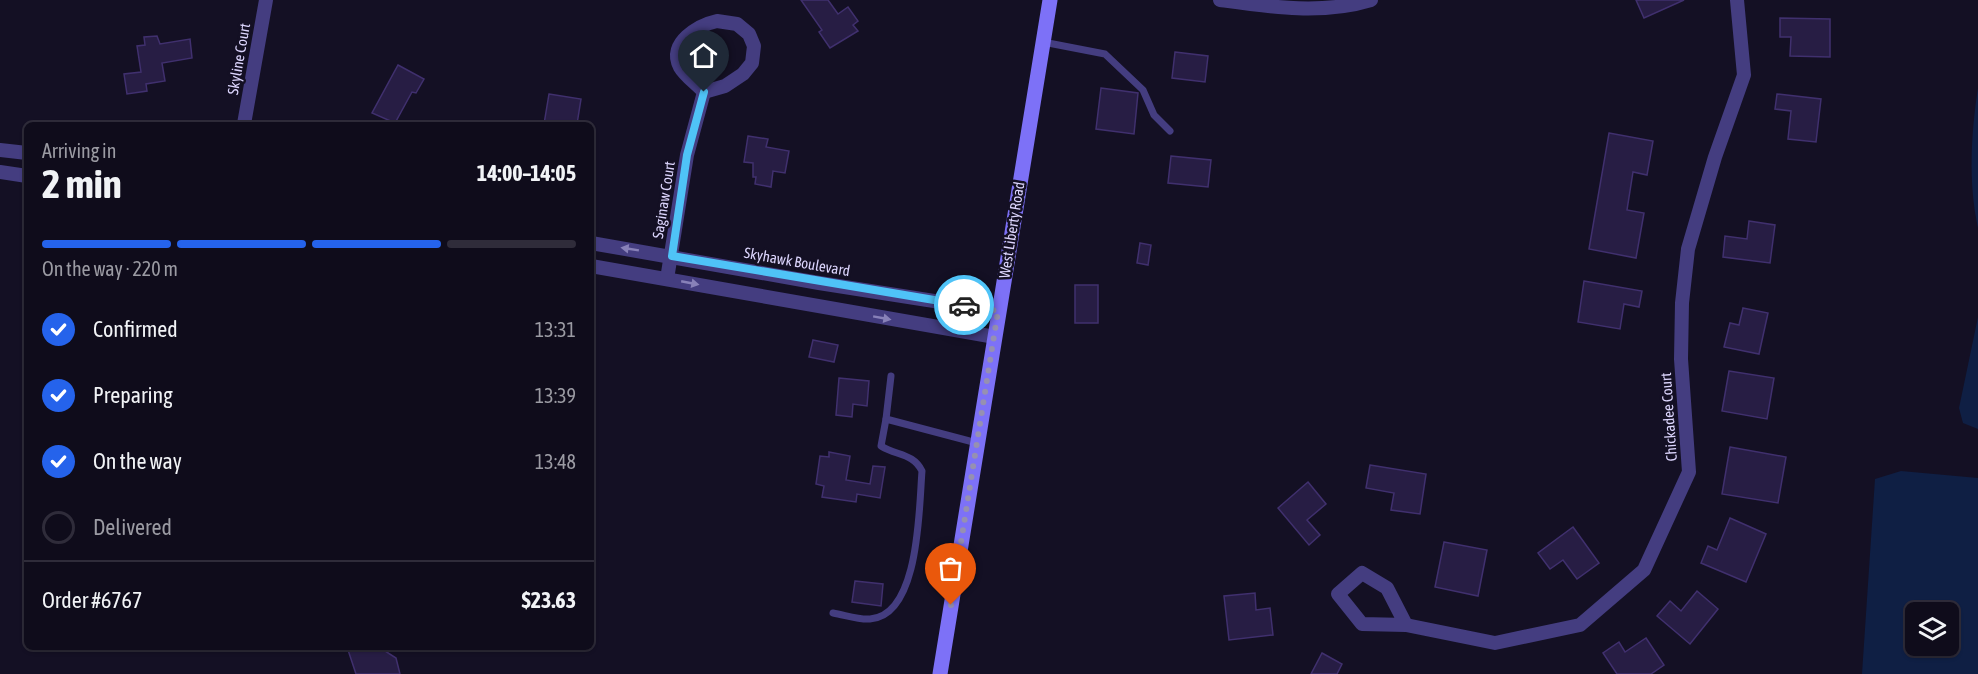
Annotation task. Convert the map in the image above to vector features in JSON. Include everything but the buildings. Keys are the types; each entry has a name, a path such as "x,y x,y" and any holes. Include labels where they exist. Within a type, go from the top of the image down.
{"main road":[{"name":"West Liberty Road","path":"940,674 1050,0"}],"street":[{"name":"Skyline Court","path":"244,122 266,0"},
{"path":"1220,0 1278,9 1348,7 1371,0"},
{"name":"Chickadee Court","path":"1406,625 1387,588 1362,573 1338,594 1362,624 1406,625 1495,644 1580,625 1644,570 1689,472 1681,359 1682,303 1688,249 1715,157 1744,75 1737,0"},
{"path":"717,21 737,24 748,34 754,46 752,63 743,74 725,86 704,92 680,67 678,53 684,39 701,25 717,21"},
{"name":"Saginaw Court","path":"667,279 687,155 704,92"},
{"path":"0,150 24,153"},
{"path":"0,172 24,176"},
{"name":"Skyhawk Boulevard","path":"594,243 819,283 998,311"},
{"path":"594,267 994,337"}],"lane":[{"path":"1043,42 1106,54 1143,90 1154,115 1170,131"},
{"path":"833,613 870,619 884,615 894,607 905,586 915,558 922,471 917,461 909,456 890,452 881,446 891,376"},
{"path":"886,419 978,443"}],"water":[{"path":"1978,88 1978,228 1973,193 1972,158"},
{"path":"1978,317 1978,429 1963,423 1959,408"},
{"path":"1901,471 1978,478 1978,674 1862,674 1875,479"}],"way so far":[{"path":"951,605 998,311 964,305"}],"route":[{"path":"704,92 687,155 672,256 819,283 964,305"}]}
